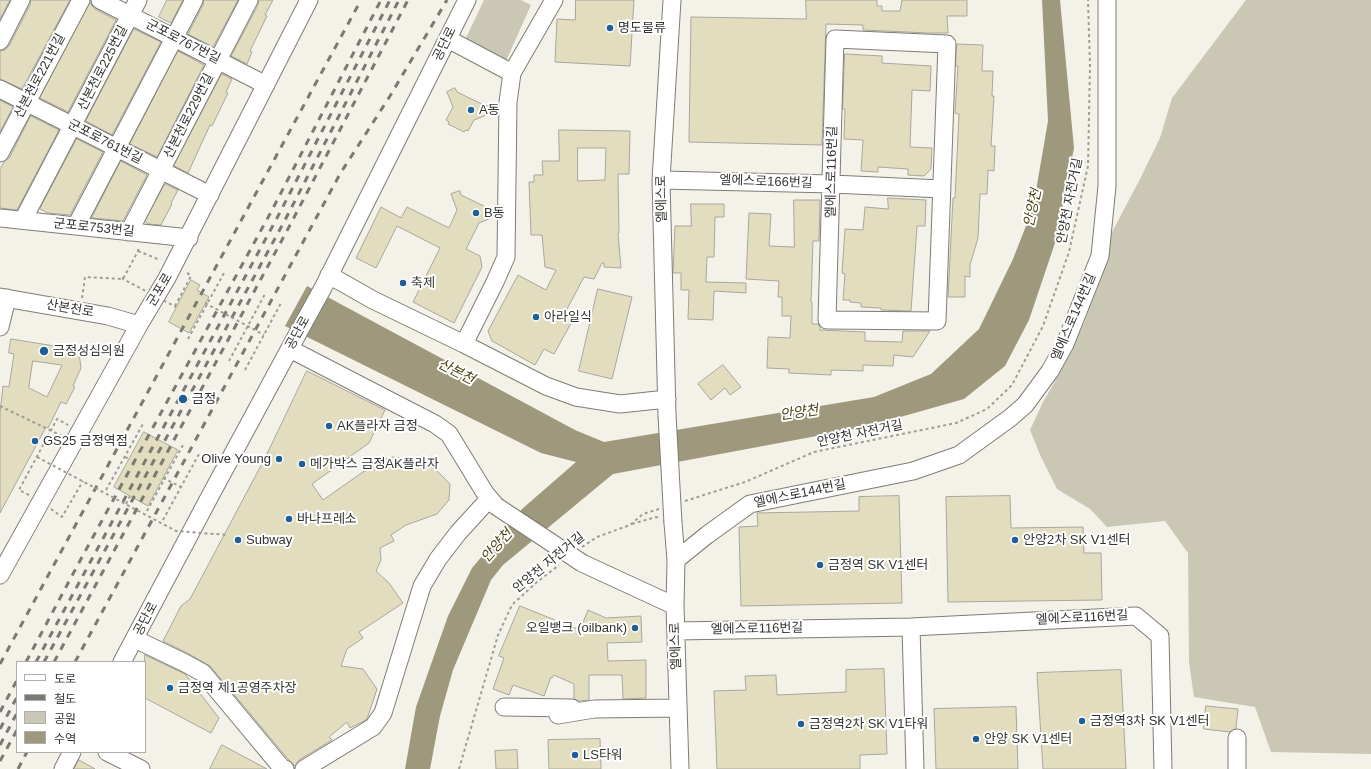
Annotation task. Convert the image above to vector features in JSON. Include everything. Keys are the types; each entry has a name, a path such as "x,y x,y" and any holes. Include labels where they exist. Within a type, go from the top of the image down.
{"street":[{"path":"0,41 21,0"},
{"name":"산본천로221번길","path":"0,153 81,0"},
{"name":"군포로767번길","path":"100,0 134,7 174,38 266,85"},
{"path":"76,226 194,0"},
{"name":"산본천로229번길","path":"134,232 161,170 249,0"},
{"name":"군포로","path":"1,572 139,325 171,272 310,0"},
{"name":"공단로","path":"123,661 327,281 466,0"},
{"path":"464,344 506,257 508,102 512,73 554,0"},
{"name":"엘에스로","path":"672,0 661,180 667,407 676,560 675,606 680,769"},
{"name":"엘에스로144번길","path":"676,560 707,535 750,504 913,471 959,455 1010,418 1025,405 1050,371 1065,344 1100,256 1107,186 1107,0"},
{"name":"산본천로225번길","path":"23,220 134,7"},
{"path":"448,39 512,73"},
{"name":"엘에스로116번길","path":"835,40 947,44 942,189 937,321 827,320 835,40"},
{"name":"군포로761번길","path":"0,88 210,195"},
{"name":"엘에스로166번길","path":"661,180 832,184 942,189"},
{"name":"군포로753번길","path":"0,218 134,232 191,234"},
{"path":"327,281 373,300 546,386 576,397 620,404 667,407"},
{"path":"0,327 4,298"},
{"name":"산본천로","path":"4,298 108,316 139,325"},
{"path":"293,342 435,424 449,434 493,503 582,555 675,606"},
{"path":"304,769 373,727 383,713 422,586 438,559 458,533 493,503"},
{"name":"엘에스로116번길","path":"676,631 911,627 1136,616 1160,636 1163,769"},
{"path":"911,627 915,769"},
{"path":"135,640 186,663 203,673 282,768 285,769"},
{"path":"504,706 594,709 678,708"},
{"path":"558,715 594,709"},
{"path":"1237,738 1237,769"},
{"path":"63,769 71,753"},
{"path":"109,753 141,769"}],"path":[{"name":"안양천 자전거길","path":"680,503 745,482 814,452 956,423 987,409 1012,385 1043,326 1069,252 1088,166 1090,66 1088,0"},
{"path":"123,278 138,251 134,232"},
{"path":"81,311 85,277 123,278 176,307 191,276 171,272 138,251"},
{"path":"188,339 206,303 224,273"},
{"path":"229,361 265,294"},
{"path":"206,303 264,335"},
{"path":"244,370 281,303"},
{"path":"0,406 77,437"},
{"path":"77,437 57,420 19,490 62,517 83,481"},
{"path":"106,490 143,424"},
{"path":"147,511 183,445"},
{"path":"163,520 199,454"},
{"path":"37,457 176,531 228,535"},
{"path":"125,457 129,459"},
{"path":"164,478 181,487"},
{"path":"126,504 130,496"},
{"name":"안양천 자전거길","path":"582,555 597,537 630,525 643,514 665,507"},
{"path":"630,525 656,517 673,523"},
{"name":"안양천 자전거길","path":"460,769 498,635 512,605 537,582 559,565"}],"green space":[{"path":"484,0 521,0 531,5 506,61 465,40"},
{"path":"1246,0 1371,0 1371,754 1271,752 1255,707 1194,697 1189,662 1188,553 1165,521 1107,527 1090,509 1057,489 1041,457 1030,430 1084,323 1111,234 1160,138 1172,98"}],"water":[{"path":"1042,0 1060,0 1074,148 1056,240 1029,320 1005,366 964,399 865,427 613,474 503,565 491,580 453,670 440,716 430,769 405,769 416,707 448,616 472,568 522,509 576,462 541,453 285,326 307,286 575,430 604,442 874,397 931,374 979,329 1013,259 1033,208 1048,121"}],"building":[{"path":"0,0 10,0 0,19"},
{"path":"31,0 70,0 22,89 0,79 0,51 5,50 9,46 30,5"},
{"path":"167,0 183,0 171,23 159,17"},
{"path":"204,0 238,0 213,47 188,34 203,5"},
{"path":"259,0 273,0 250,51 252,52 247,64 231,56 258,5"},
{"path":"576,0 634,0 630,66 555,62 557,19 575,20"},
{"path":"806,0 877,0 877,6 882,6 882,11 900,11 902,0 967,0 967,16 947,16 948,33 863,30 863,25 826,24 822,145 689,142 691,17 806,19"},
{"path":"90,2 95,9 116,20 68,112 40,98"},
{"path":"134,29 161,42 112,135 86,121"},
{"path":"957,44 983,45 982,71 993,71 992,96 994,96 991,146 995,146 994,171 988,170 987,194 980,194 978,238 970,265 970,277 965,276 965,297 948,297 959,114 955,113 958,66 956,66"},
{"path":"178,51 204,65 157,157 130,144"},
{"path":"845,54 882,56 882,63 931,66 930,91 912,90 910,147 932,148 931,169 924,176 908,175 908,169 878,167 878,172 861,171 863,140 844,139 845,109 843,109"},
{"path":"222,74 232,79 226,92 228,93 212,126 210,125 188,173 174,166"},
{"name":"A동","path":"455,88 457,92 486,106 489,105 492,113 474,120 468,131 466,130 464,132 448,124 449,122 446,120 453,107 447,92"},
{"path":"0,100 13,107 0,132"},
{"path":"31,116 59,130 17,210 0,208 0,169 4,162 9,158"},
{"path":"559,130 630,131 629,174 618,174 618,233 621,268 604,267 604,263 602,263 594,279 584,277 566,311 575,316 554,354 544,349 535,365 492,341 488,331 518,275 546,290 556,270 545,267 542,235 531,235 529,182 534,182 534,175 543,175 542,161 559,161","holes":["578,148 606,148 605,180 578,181"]},
{"path":"77,139 103,152 70,215 48,213 40,209"},
{"path":"121,161 147,175 123,221 92,218"},
{"path":"165,184 178,190 161,225 149,224 145,222"},
{"path":"460,191 461,195 490,209 494,208 496,216 479,223 466,249 480,256 482,267 454,323 413,302 440,248 397,226 376,268 356,258 381,207 401,218 407,207 449,228 457,210 451,194"},
{"path":"888,198 926,200 925,226 917,226 911,311 881,310 881,308 861,307 861,303 843,300 845,274 842,273 845,229 863,230 865,207 888,209"},
{"path":"794,200 820,200 819,241 813,241 811,302 812,324 818,324 820,330 865,332 865,341 902,342 903,331 930,331 913,357 894,355 893,366 863,365 863,371 831,370 831,375 789,373 789,369 767,368 768,337 790,338 791,316 782,316 782,297 778,297 779,281 746,279 749,213 771,214 769,246 794,247"},
{"path":"691,204 724,204 724,217 715,217 714,257 707,257 706,282 746,283 746,293 714,291 713,320 688,319 689,290 681,290 681,273 673,273 675,226 691,226"},
{"path":"191,280 200,285 197,290 209,297 189,333 169,322"},
{"path":"598,289 632,297 612,379 579,371"},
{"path":"11,339 61,347 60,349 79,353 81,368 73,386 75,387 66,404 61,402 0,513 0,413 3,386 9,387 14,354 9,353","holes":["33,361 62,365 47,397 29,388"]},
{"path":"723,365 741,387 730,395 725,388 711,400 698,384"},
{"path":"307,371 385,410 369,443 312,484 323,500 380,460 393,457 423,462 436,470 450,484 449,500 437,514 406,525 391,535 394,541 380,548 381,560 376,571 389,583 403,603 359,632 363,638 347,649 341,666 363,669 377,689 366,720 350,728 347,722 329,737 332,740 299,760 295,766 210,666 163,641 181,606 190,599 265,458"},
{"path":"144,432 178,450 148,506 114,487"},
{"name":"금정역 SK V1센터","path":"899,496 902,603 741,606 739,527 758,526 757,513 859,511 859,497"},
{"name":"안양2차 SK V1센터","path":"1010,496 1011,528 1083,527 1084,553 1101,553 1102,600 948,602 946,497"},
{"path":"520,606 580,630 588,610 606,618 641,616 642,642 607,643 608,661 646,660 646,698 623,699 622,675 589,675 589,700 579,701 574,699 574,684 554,675 552,678 551,677 544,696 513,685 509,695 493,689 504,658 499,656"},
{"name":"금정역 제1공영주차장","path":"145,655 185,674 219,718 211,733 146,699"},
{"name":"금정역2차 SK V1타워","path":"884,669 887,754 860,755 860,769 717,769 714,691 746,690 745,676 776,675 777,695 846,692 846,670"},
{"name":"금정역3차 SK V1센터","path":"1121,670 1126,769 1043,769 1037,673"},
{"path":"1206,706 1238,709 1236,728 1230,732 1204,729"},
{"name":"안양 SK V1센터","path":"1016,707 1018,769 936,769 934,709"},
{"name":"LS타워","path":"600,739 601,769 549,769 548,740"},
{"path":"222,745 267,769 210,769"},
{"path":"517,750 518,769 496,769 495,751"},
{"path":"79,760 95,769 74,769"}],"railway":[{"path":"0,664 361,0"},
{"path":"27,661 271,212 381,0"},
{"path":"37,661 277,218 390,0"},
{"path":"45,661 284,222 399,0"},
{"path":"55,661 289,227 408,0"},
{"path":"76,661 340,174 390,96 447,0"},
{"path":"0,712 16,682"},
{"path":"0,729 16,699"},
{"path":"0,745 16,715"},
{"path":"0,761 16,732"},
{"path":"18,769 26,753"}],"place":[{"name":"명도물류","path":"610,28"},
{"name":"A동","path":"471,110"},
{"name":"B동","path":"476,213"},
{"name":"축제","path":"403,283"},
{"name":"아라일식","path":"536,317"},
{"name":"금정성심의원","path":"44,351"},
{"name":"금정","path":"183,399"},
{"name":"AK플라자 금정","path":"329,426"},
{"name":"GS25 금정역점","path":"35,441"},
{"name":"Olive Young","path":"279,459"},
{"name":"메가박스 금정AK플라자","path":"302,464"},
{"name":"바나프레소","path":"289,519"},
{"name":"Subway","path":"238,540"},
{"name":"안양2차 SK V1센터","path":"1015,540"},
{"name":"금정역 SK V1센터","path":"820,565"},
{"name":"오일뱅크 (oilbank)","path":"635,628"},
{"name":"금정역 제1공영주차장","path":"170,688"},
{"name":"금정역3차 SK V1센터","path":"1082,721"},
{"name":"금정역2차 SK V1타워","path":"801,724"},
{"name":"안양 SK V1센터","path":"976,739"},
{"name":"LS타워","path":"575,755"}],"water label":[{"name":"안양천","path":"1033,208"},
{"name":"산본천","path":"456,372"},
{"name":"안양천","path":"799,413"},
{"name":"안양천","path":"497,546"}]}
